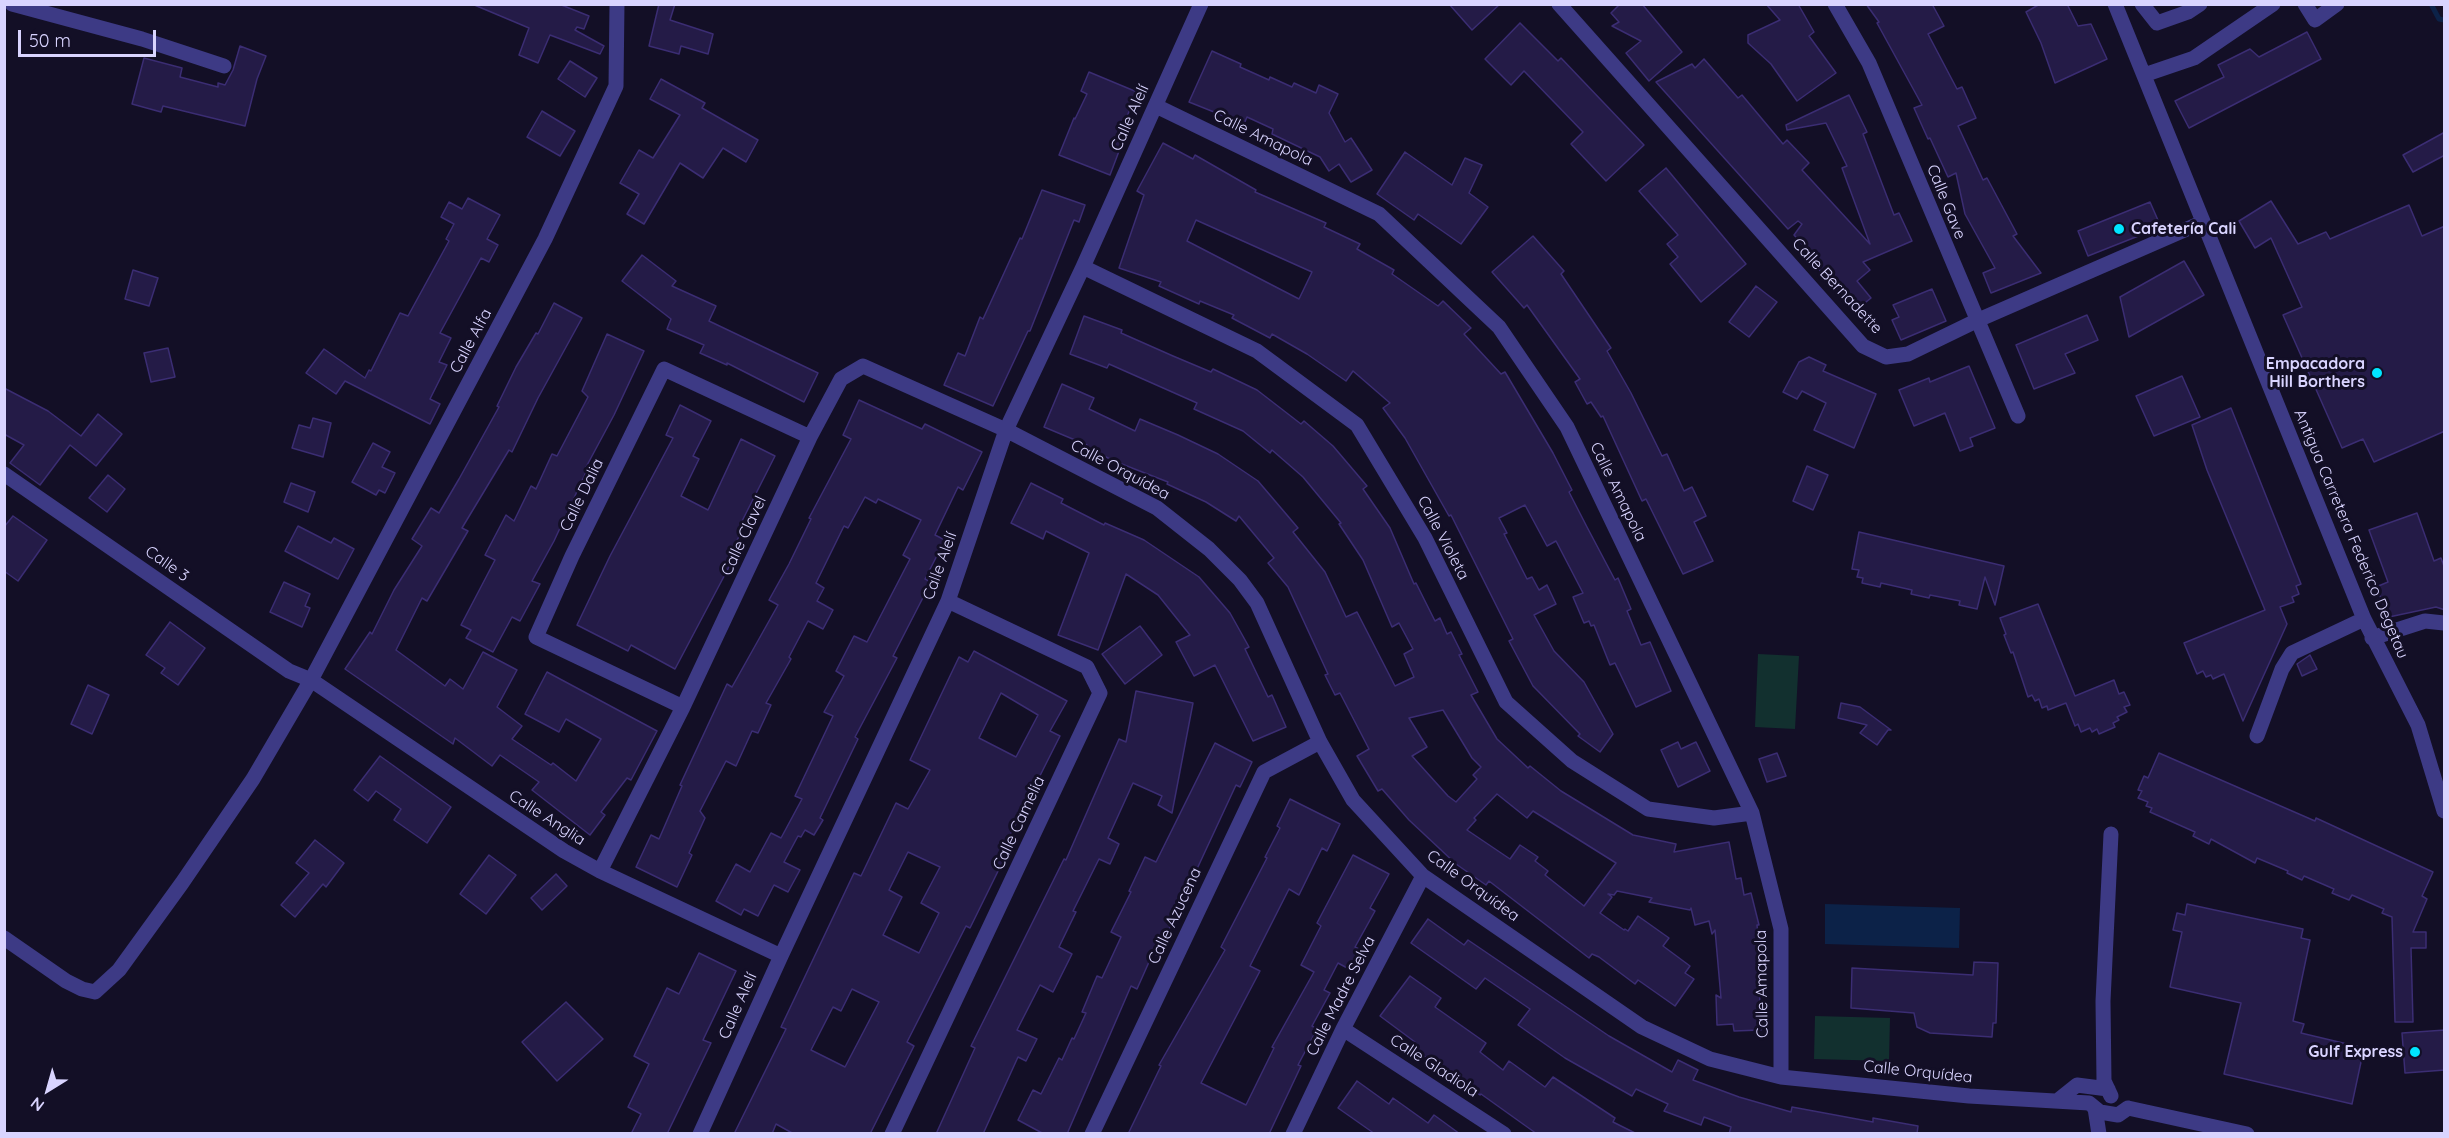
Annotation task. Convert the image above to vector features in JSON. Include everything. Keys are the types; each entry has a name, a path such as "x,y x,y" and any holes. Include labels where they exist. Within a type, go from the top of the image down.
{"street":[{"path":"12,4 141,39 224,66"},
{"name":"Calle Alfa","path":"4,938 66,981 82,989 95,992 119,970 253,779 312,680 545,239 616,86 617,4"},
{"name":"Calle Alelí","path":"700,1134 948,601 1006,430 1083,267 1201,4"},
{"name":"Calle Bernadette","path":"1558,4 1863,346 1886,357 1908,354 1976,321 2203,222"},
{"name":"Calle Gave","path":"1835,4 1869,63 2018,416"},
{"name":"Antigua Carretera Federico Degetau","path":"2115,4 2364,619 2418,725 2445,811"},
{"path":"2122,21 2142,4 2157,23 2188,12 2200,4"},
{"path":"2144,75 2194,58 2274,4"},
{"path":"2305,4 2315,20 2337,4"},
{"name":"Calle Amapola","path":"1155,106 1379,214 1499,327 1567,427 1752,813 1781,929 1781,1077"},
{"name":"Calle Violeta","path":"1083,267 1257,351 1357,425 1425,538 1506,702 1572,761 1648,808 1714,818 1752,813"},
{"name":"Calle Clavel","path":"600,871 683,707 810,438 841,379 863,366 1006,430"},
{"name":"Calle Dalia","path":"683,707 536,637 572,556 664,369 810,438"},
{"name":"Calle Orquídea","path":"1006,430 1156,508 1209,549 1240,580 1257,603 1320,742 1353,800 1423,876 1642,1027 1710,1059 1781,1077 2092,1106"},
{"name":"Calle 3","path":"4,474 289,671 312,680"},
{"name":"Calle Camelia","path":"892,1134 1100,693 1087,667 948,601"},
{"path":"2257,736 2282,669 2292,653 2364,619"},
{"path":"2372,638 2425,621 2445,623"},
{"name":"Calle Anglia","path":"312,680 529,829 600,871 781,956"},
{"name":"Calle Azucena","path":"1092,1134 1264,772 1320,742"},
{"path":"2109,1092 2104,1080 2103,1001 2111,834"},
{"name":"Calle Madre Selva","path":"1293,1134 1343,1029 1423,876"},
{"name":"Calle Gladiola","path":"1343,1029 1504,1134"},
{"path":"2057,1101 2077,1084 2109,1092 2121,1098 2123,1111 2106,1134"},
{"path":"2099,1134 2092,1106 2098,1096 2109,1092"},
{"path":"2092,1106 2100,1112 2123,1111 2247,1134"}],"green space":[{"path":"1758,654 1799,656 1795,729 1755,727"},
{"path":"1815,1016 1890,1018 1889,1061 1814,1059"}],"water":[{"path":"1825,904 1960,908 1959,948 1825,944"}],"building":[{"path":"472,4 559,4 589,16 584,29 577,27 575,30 604,46 600,54 550,35 538,63 519,55 529,28"},
{"path":"659,4 675,4 670,20 713,34 708,54 681,46 679,54 649,46"},
{"path":"1449,4 1500,4 1472,30"},
{"path":"1620,4 1642,4 1682,52 1649,81 1626,53 1641,41 1612,26 1619,22 1611,13"},
{"path":"1766,4 1798,4 1814,32 1809,36 1836,73 1797,101 1771,64 1748,43 1748,35 1780,20"},
{"path":"1866,4 1932,4 1944,26 1928,34 1957,89 1962,87 1976,118 1958,126 1983,180 1987,178 2017,234 2013,236 2041,273 1991,293 1983,273 1995,268 1965,214 1956,173 1948,177 1914,108 1922,105 1877,23 1879,22"},
{"path":"2040,4 2067,4 2078,26 2091,24 2107,59 2055,83 2041,43 2026,12"},
{"path":"1520,23 1558,61 1561,58 1644,145 1606,181 1571,144 1583,132 1524,71 1511,85 1485,59"},
{"path":"2307,32 2321,59 2189,128 2175,101 2224,77 2218,65 2250,49 2259,57"},
{"path":"240,46 266,56 257,79 245,126 163,106 161,112 132,104 144,58 182,68 180,77 218,87 218,83 225,85 233,70"},
{"path":"1212,51 1269,80 1270,77 1292,87 1294,83 1316,93 1319,85 1338,94 1329,113 1345,142 1351,138 1372,170 1351,182 1339,164 1329,171 1320,157 1272,134 1273,129 1247,117 1244,124 1189,102"},
{"path":"1704,59 1738,98 1742,95 1783,144 1787,140 1809,163 1802,170 1870,244 1842,168 1847,166 1826,123 1787,130 1786,125 1849,95 1867,132 1863,134 1894,215 1899,213 1912,241 1863,262 1870,270 1857,281 1871,298 1855,311 1815,265 1818,262 1794,235 1802,224 1798,221 1788,229 1656,82 1692,64 1695,68"},
{"path":"570,61 597,78 585,97 558,79"},
{"path":"1089,72 1137,92 1119,136 1124,138 1110,175 1059,155 1074,118 1087,94 1081,91"},
{"path":"661,79 705,103 702,108 758,140 746,162 723,148 703,178 680,163 644,224 627,214 639,194 620,183 639,150 653,158 680,115 650,99"},
{"path":"542,111 575,131 560,156 527,137"},
{"path":"2445,132 2445,155 2413,172 2403,155"},
{"path":"1163,143 1193,159 1195,155 1256,190 1255,192 1326,223 1324,227 1360,244 1357,249 1394,270 1392,274 1438,306 1443,301 1471,328 1464,334 1501,374 1505,372 1553,453 1572,490 1569,492 1587,527 1615,580 1618,578 1631,609 1627,611 1641,645 1650,642 1671,691 1636,707 1615,663 1610,665 1594,625 1591,626 1589,621 1584,623 1573,597 1583,593 1556,541 1547,546 1525,505 1499,518 1507,533 1504,534 1527,579 1532,577 1539,590 1547,585 1556,604 1534,615 1554,651 1584,682 1613,734 1600,752 1578,736 1580,734 1533,686 1509,641 1513,639 1451,515 1449,516 1405,438 1383,408 1390,403 1353,371 1346,381 1307,354 1272,334 1270,338 1232,318 1234,315 1200,301 1199,304 1159,286 1161,282 1119,268 1144,195 1137,191","holes":["1196,220 1312,272 1299,299 1187,241"]},
{"path":"1405,152 1452,185 1465,158 1482,165 1469,193 1488,207 1461,244 1418,214 1414,220 1377,194"},
{"path":"1666,168 1746,264 1701,302 1670,264 1678,257 1667,244 1678,235 1639,191"},
{"path":"1042,190 1085,205 1079,222 1074,220 1030,331 993,406 944,385 958,353 965,356 980,317 983,319 1020,238 1022,239"},
{"path":"468,198 500,215 487,239 498,245 489,262 481,258 440,333 451,338 439,362 447,365 430,399 440,404 430,424 345,381 336,394 306,373 324,349 365,378 369,370 371,371 400,313 408,316 449,241 446,239 454,224 441,217 449,202 462,209"},
{"name":"Empacadora Hill Borthers","path":"2271,201 2298,244 2326,232 2330,239 2409,205 2422,236 2445,226 2445,431 2374,462 2363,439 2342,448 2283,315 2302,307 2271,238 2255,248 2239,221"},
{"name":"Cafetería Cali","path":"2150,202 2161,227 2088,256 2078,231"},
{"path":"1533,236 1564,271 1561,274 1611,348 1607,351 1662,456 1667,454 1684,491 1692,487 1706,516 1694,522 1713,561 1683,574 1646,499 1642,501 1603,416 1601,417 1591,402 1587,404 1575,382 1580,379 1527,305 1524,308 1492,272"},
{"path":"642,255 676,281 672,286 716,306 709,321 818,373 804,402 727,363 727,365 700,353 704,345 667,329 671,319 622,281"},
{"path":"2184,261 2204,295 2129,337 2120,297"},
{"path":"133,270 158,278 149,306 125,299"},
{"path":"1756,286 1777,302 1749,337 1729,322"},
{"path":"1932,289 1946,321 1901,340 1892,320 1899,317 1893,305"},
{"path":"554,303 582,318 538,398 512,452 509,450 462,528 468,531 427,601 422,598 396,650 445,686 450,679 463,689 483,652 517,670 497,707 522,726 512,739 551,765 553,763 576,781 601,739 566,719 559,732 525,714 547,672 657,731 631,780 627,778 601,812 605,815 590,835 532,790 539,782 500,755 492,766 455,738 453,744 345,669 370,632 372,634 394,590 422,546 412,539 431,508 439,513 499,407 497,406 516,367 536,333 538,334"},
{"path":"2087,315 2098,340 2065,354 2075,373 2034,389 2016,345"},
{"path":"1084,316 1122,330 1121,333 1211,372 1213,369 1257,390 1301,424 1304,421 1333,446 1367,486 1363,489 1390,528 1414,584 1416,583 1435,621 1440,618 1447,634 1451,632 1462,654 1459,655 1478,692 1471,695 1497,739 1528,768 1530,766 1561,791 1633,835 1676,844 1674,852 1729,842 1736,879 1741,878 1744,895 1751,893 1759,925 1757,925 1762,981 1759,981 1761,1030 1734,1031 1733,1024 1717,1025 1716,995 1721,998 1715,930 1712,934 1709,921 1695,925 1691,908 1690,910 1649,902 1652,898 1617,891 1614,895 1608,894 1612,897 1600,913 1628,931 1638,916 1669,938 1663,946 1690,966 1685,973 1694,979 1675,1006 1638,980 1635,984 1599,957 1592,954 1589,958 1489,881 1486,885 1456,864 1409,820 1382,789 1378,791 1357,756 1369,749 1340,693 1335,695 1325,675 1328,674 1288,587 1268,563 1274,558 1239,516 1236,521 1206,502 1167,484 1168,482 1114,461 1086,447 1087,445 1044,427 1062,384 1094,398 1089,409 1135,431 1140,419 1178,435 1218,454 1258,481 1298,528 1293,532 1325,572 1346,617 1357,612 1395,686 1414,677 1404,654 1413,649 1399,623 1392,627 1363,560 1339,524 1341,523 1303,477 1272,450 1270,453 1243,431 1194,409 1197,403 1109,364 1107,368 1070,354","holes":["1443,710 1472,758 1481,767 1473,775 1477,779 1456,802 1412,756 1427,747 1409,718","1497,794 1527,818 1533,811 1616,863 1584,906 1545,875 1548,871 1535,861 1538,857 1520,845 1510,859 1467,830 1476,820 1474,818"]},
{"path":"607,334 644,351 585,469 587,470 554,541 532,581 540,584 520,621 512,617 493,652 466,638 471,630 461,625 495,560 485,555 506,515 514,521 531,486 536,489 552,454 557,456 588,397 582,391"},
{"path":"168,348 175,377 151,382 144,353"},
{"path":"1809,357 1826,365 1823,371 1876,394 1854,448 1814,430 1826,403 1802,391 1797,399 1783,392 1799,362"},
{"path":"1969,366 1995,428 1970,438 1973,446 1960,451 1945,413 1914,426 1899,390 1929,378 1930,382"},
{"path":"2182,376 2200,417 2154,436 2136,396"},
{"path":"4,388 48,411 81,436 98,414 122,434 96,466 70,445 40,485 10,463 24,445 4,434"},
{"path":"859,400 922,429 925,424 982,452 963,490 958,487 935,535 945,540 925,579 931,582 893,656 897,658 855,737 858,739 820,818 823,820 814,835 805,830 801,837 798,836 784,862 800,870 788,892 774,885 758,916 744,909 741,915 716,901 736,864 750,872 771,833 781,838 802,799 795,796 833,716 824,712 844,676 836,671 854,636 867,642 910,559 903,555 921,520 878,499 876,503 865,497 848,528 844,526 816,583 824,588 817,601 833,610 823,629 808,621 789,657 791,659 766,703 771,705 758,733 752,731 736,766 726,761 700,811 705,818 689,853 692,855 677,887 636,867 651,835 659,839 682,786 680,785 727,684 732,687 778,605 769,600 851,439 843,435"},
{"path":"680,405 711,421 693,456 699,459 681,496 708,510 741,439 775,456 739,527 743,529 725,563 730,565 675,669 631,645 628,651 577,625 610,556 673,438 666,435"},
{"path":"2231,408 2301,584 2296,586 2299,594 2292,597 2294,602 2280,607 2287,624 2243,721 2224,674 2213,679 2211,675 2206,677 2203,671 2197,674 2184,643 2265,610 2207,470 2192,425"},
{"path":"313,418 331,423 323,457 292,448 299,425 310,428"},
{"path":"373,443 390,452 382,467 395,473 385,493 379,490 376,495 352,482"},
{"path":"1807,466 1828,475 1813,510 1793,501"},
{"path":"108,475 125,489 107,512 89,498"},
{"path":"291,483 315,492 308,512 284,502"},
{"path":"1031,483 1063,499 1061,503 1104,525 1105,523 1144,540 1199,577 1230,613 1249,647 1245,649 1268,697 1272,695 1286,727 1253,741 1215,665 1194,676 1176,642 1190,635 1158,595 1126,574 1098,650 1058,635 1089,553 1046,531 1043,539 1011,523"},
{"path":"2417,513 2434,561 2441,558 2445,569 2445,610 2436,607 2389,617 2376,587 2388,582 2369,530"},
{"path":"13,516 47,540 18,581 4,571 4,527"},
{"path":"298,526 331,543 334,538 354,549 338,579 285,551"},
{"path":"1859,532 2004,566 1995,605 1985,577 1977,609 1959,605 1960,601 1911,594 1912,590 1881,583 1880,587 1862,583 1863,578 1857,577 1859,570 1852,569"},
{"path":"284,582 310,594 305,606 310,608 302,627 270,612"},
{"path":"2038,604 2075,696 2114,680 2119,694 2124,692 2130,705 2124,707 2127,712 2117,717 2119,720 2113,723 2115,727 2099,734 2097,729 2092,732 2090,728 2081,732 2078,724 2075,726 2066,703 2048,710 2047,706 2042,708 2039,699 2035,701 2032,695 2028,697 2013,652 2011,653 2004,635 2006,634 2000,618"},
{"path":"170,622 205,648 178,685 161,673 165,668 146,655"},
{"path":"1140,626 1162,655 1125,684 1102,654"},
{"path":"974,651 1067,701 1050,731 1060,736 1001,853 1006,855 970,928 966,926 907,1042 914,1046 870,1134 794,1134 776,1124 772,1134 734,1134 786,1029 781,1027 854,873 861,876 896,803 908,809 930,770 910,760 959,657 968,662","holes":["1001,693 1038,715 1016,757 979,738","908,852 940,867 921,903 939,913 919,953 883,935 902,897 889,890","852,989 879,1002 845,1067 811,1050 833,1007 841,1011"]},
{"path":"2310,655 2317,669 2302,676 2297,664"},
{"path":"88,685 109,695 92,734 71,724"},
{"path":"1136,691 1193,703 1172,813 1158,805 1162,796 1133,783 1108,838 1119,844 1110,864 1099,859 1073,911 1076,912 1059,947 1072,954 1053,992 1040,985 1017,1030 1037,1039 1026,1061 1018,1057 983,1134 936,1134 975,1048 971,1046 1064,859 1066,860 1119,739 1126,742"},
{"path":"1841,703 1860,707 1891,730 1888,730 1877,745 1860,733 1867,725 1838,718"},
{"path":"1678,742 1681,749 1696,742 1710,771 1678,787 1661,750"},
{"path":"1215,743 1252,762 1240,787 1236,785 1157,955 1153,953 1137,989 1131,986 1067,1134 1044,1134 1018,1120 1033,1090 1041,1094 1059,1058 1062,1060 1072,1038 1074,1039 1086,1013 1082,1012 1097,976 1102,978 1121,937 1111,932 1145,857 1156,862"},
{"path":"1777,753 1786,776 1767,782 1759,759"},
{"path":"2159,753 2315,821 2316,818 2433,872 2422,896 2427,899 2413,932 2426,932 2426,948 2411,948 2413,1022 2395,1022 2392,917 2382,913 2384,909 2352,895 2349,900 2332,893 2334,889 2304,876 2302,880 2287,873 2288,871 2257,858 2255,863 2211,839 2209,844 2193,836 2195,832 2150,812 2152,808 2146,806 2148,802 2138,798 2142,791 2138,790 2144,776 2148,778"},
{"path":"380,756 451,807 427,843 394,820 401,809 376,791 368,801 354,790"},
{"path":"1290,799 1340,824 1327,851 1322,848 1299,895 1289,889 1250,966 1260,971 1201,1083 1246,1105 1274,1048 1272,1047 1314,972 1301,965 1321,926 1317,923 1353,855 1389,874 1370,908 1375,911 1355,947 1359,949 1349,969 1338,963 1324,990 1330,993 1312,1026 1317,1029 1298,1065 1301,1066 1269,1134 1128,1134 1161,1066 1159,1065 1225,950 1221,947 1267,858 1265,857 1280,828 1277,826"},
{"path":"315,840 344,863 326,887 323,884 295,917 281,905 309,873 296,863"},
{"path":"489,855 516,875 486,914 460,894"},
{"path":"556,874 567,886 542,910 531,898"},
{"path":"2187,904 2303,929 2301,938 2310,940 2293,1021 2304,1024 2301,1033 2364,1048 2352,1104 2224,1074 2241,1003 2170,987 2182,932 2173,930 2177,913 2185,915"},
{"path":"1428,919 1464,945 1468,940 1609,1036 1672,1072 1678,1060 1698,1070 1693,1080 1739,1097 1791,1112 1792,1107 1873,1122 1873,1118 1918,1126 1917,1134 1729,1134 1731,1127 1704,1117 1701,1125 1664,1111 1668,1104 1636,1089 1632,1096 1565,1058 1518,1025 1530,1009 1485,978 1476,989 1411,943"},
{"path":"699,953 736,971 703,1040 711,1043 667,1134 631,1134 641,1114 628,1107 649,1064 634,1056 667,988 679,994"},
{"path":"1974,962 1998,963 1996,1023 1993,1023 1992,1037 1930,1033 1917,1027 1914,1013 1851,1008 1852,968 1973,975"},
{"path":"1410,976 1441,998 1435,1007 1486,1043 1480,1052 1503,1070 1509,1061 1545,1087 1553,1077 1615,1118 1613,1122 1637,1134 1537,1134 1463,1083 1460,1087 1445,1075 1447,1072 1411,1047 1415,1042 1380,1016"},
{"path":"566,1002 603,1039 557,1081 522,1042"},
{"path":"2445,1030 2445,1070 2405,1073 2402,1033"},
{"path":"1357,1081 1389,1104 1393,1098 1428,1123 1434,1115 1460,1134 1375,1134 1338,1108"}],"waterway":[{"path":"2431,4 2439,19 2444,20"}],"place":[{"name":"Cafetería Cali","path":"2119,229"},
{"name":"Empacadora Hill Borthers","path":"2377,373"},
{"name":"Gulf Express","path":"2415,1052"}]}
